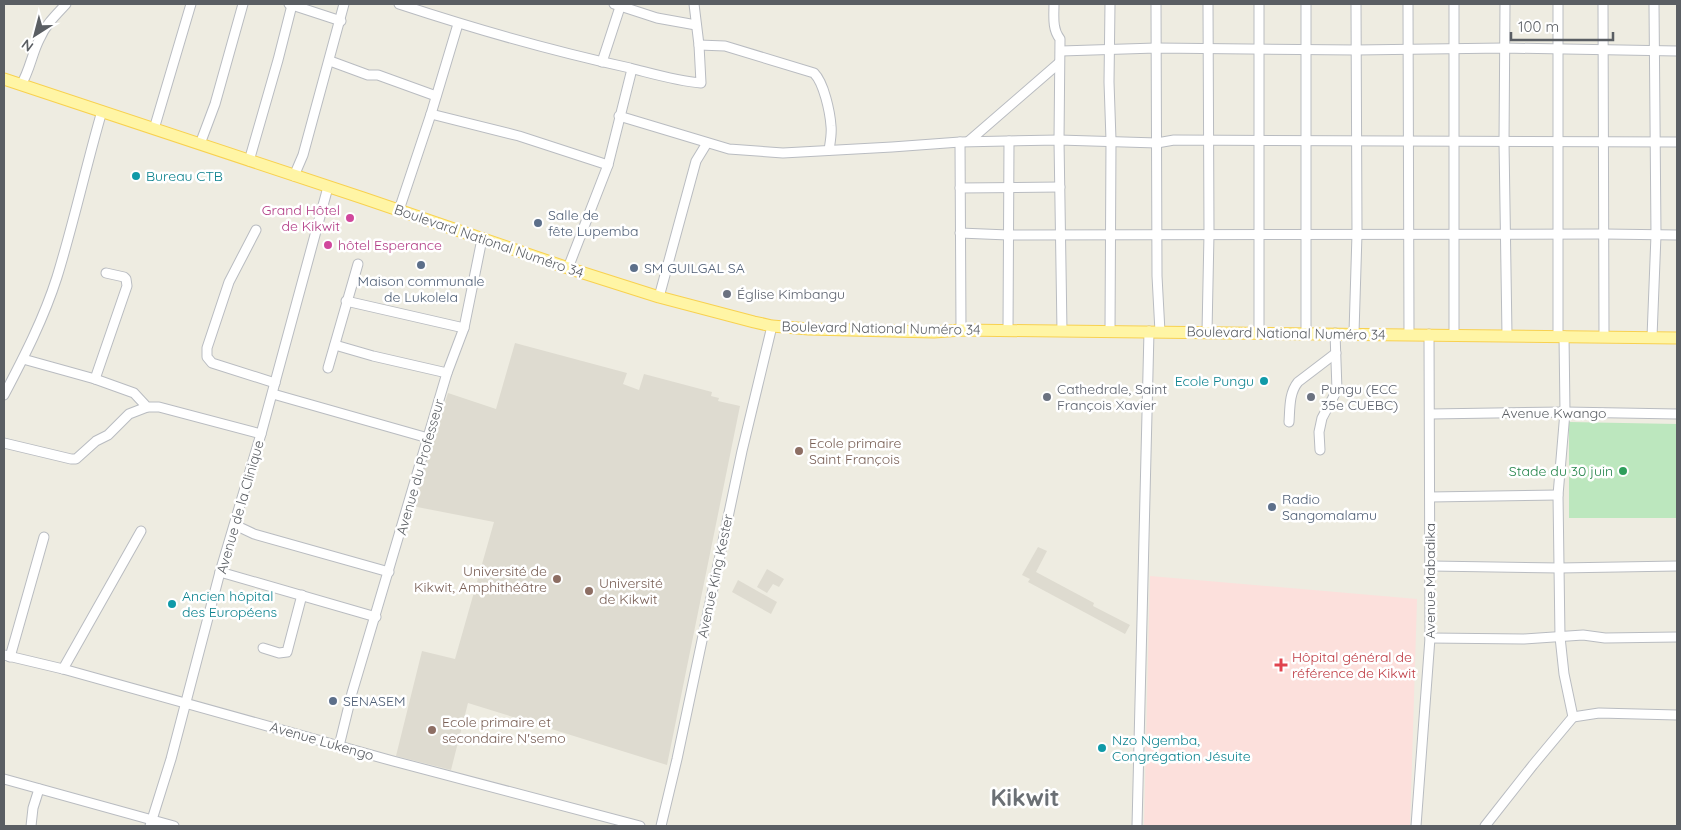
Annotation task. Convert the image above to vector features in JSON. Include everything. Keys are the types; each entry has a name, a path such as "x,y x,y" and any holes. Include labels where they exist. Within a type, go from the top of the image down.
{"main road":[{"name":"Boulevard National Numéro 34","path":"4,79 568,268 659,297 772,326 819,330 934,332 961,330 1154,331 1677,338"}],"street":[{"path":"21,85 28,73 39,39 48,22 66,4"},
{"path":"154,129 191,4"},
{"path":"200,144 215,104 243,4"},
{"path":"249,161 291,4 340,21"},
{"path":"294,176 303,155 344,4"},
{"path":"398,4 458,24 680,82 701,84 700,45 694,4"},
{"path":"602,62 619,4 657,18 696,25"},
{"path":"1054,4 1056,34 1060,39 1059,140 1062,331"},
{"path":"1110,4 1109,82 1112,140 1110,331"},
{"path":"1138,826 1154,331 1157,143 1156,4"},
{"path":"1206,332 1209,234 1208,4"},
{"path":"1259,4 1259,333"},
{"path":"1306,4 1306,333"},
{"path":"1354,334 1357,234 1356,4"},
{"path":"1408,4 1409,334"},
{"path":"1454,4 1454,335"},
{"path":"1506,4 1504,142 1507,336"},
{"path":"1558,4 1558,234 1564,412 1558,495 1560,638 1564,674 1573,717"},
{"path":"1603,4 1604,337"},
{"path":"1652,337 1656,235 1654,4"},
{"path":"399,210 458,24"},
{"path":"700,45 725,46 814,73 819,78 823,88 832,128 829,150"},
{"path":"1060,51 1156,48 1356,50 1504,48 1677,51"},
{"path":"330,61 368,75 378,75 436,96"},
{"path":"961,330 960,188 964,141 1059,63"},
{"path":"568,268 608,165 632,69"},
{"path":"4,395 44,313 57,277 102,111"},
{"path":"431,114 519,136 608,165"},
{"path":"619,116 729,149 783,153 892,148 964,141 1112,140 1157,143 1174,140 1259,142 1677,142"},
{"path":"1008,331 1009,141"},
{"path":"659,297 696,161 707,143"},
{"name":"Avenue de la Clinique","path":"152,823 220,572 262,434 328,187"},
{"path":"960,188 1060,187"},
{"path":"256,230 229,282 207,348 207,357 212,363 275,383"},
{"path":"960,233 1008,235 1156,233 1677,235"},
{"name":"Avenue du Professeur","path":"339,746 352,693 428,438 464,328 482,240"},
{"path":"328,368 358,264"},
{"path":"95,379 126,286 126,279 124,277 106,273"},
{"path":"346,301 464,328"},
{"name":"Avenue King Kester","path":"661,826 742,451 772,326"},
{"path":"1320,450 1319,432 1322,418 1337,390 1335,333"},
{"name":"Avenue Mabadika","path":"1416,826 1430,638 1431,414 1429,334"},
{"path":"335,345 373,356 448,373"},
{"path":"1289,422 1290,398 1293,388 1336,353"},
{"path":"23,359 95,379 134,393 147,407"},
{"path":"273,394 428,438"},
{"path":"4,443 76,459 96,441 108,435 129,414 147,407 159,407 262,434"},
{"name":"Avenue Kwango","path":"1431,414 1564,412 1677,414"},
{"path":"1430,497 1558,495"},
{"path":"235,525 254,534 389,572"},
{"path":"63,669 141,531"},
{"path":"7,656 44,537"},
{"path":"1431,566 1560,568 1677,566"},
{"path":"220,572 376,617"},
{"path":"263,648 279,653 287,652 302,595"},
{"path":"1430,638 1524,639 1583,635 1605,638 1677,637"},
{"name":"Avenue Lukengo","path":"7,656 63,669 339,746 640,826"},
{"path":"1485,826 1573,717 1599,714 1677,715"},
{"path":"4,779 152,823 174,826"},
{"path":"31,826 33,808 39,789"}],"shaded area":[{"name":"Université de Kikwit","path":"515,343 627,373 623,384 639,390 644,374 712,392 711,396 719,398 718,401 740,406 667,765 468,703 451,770 396,756 422,651 455,659 494,522 412,506 448,393 496,409"},
{"path":"1038,547 1047,551 1036,572 1094,603 1093,606 1130,625 1125,634 1028,582 1030,579 1022,575"},
{"path":"767,569 784,579 779,587 773,584 767,593 757,587"},
{"name":"Hôpital général de référence de Kikwit","path":"1150,576 1417,599 1410,826 1144,826"},
{"path":"738,580 777,602 771,614 732,592"}],"green space":[{"name":"Stade du 30 juin","path":"1569,422 1677,424 1677,518 1569,518"}],"place":[{"name":"Bureau CTB","path":"136,176"},
{"name":"Grand Hôtel de Kikwit","path":"350,218"},
{"name":"Salle de fête Lupemba","path":"538,223"},
{"name":"hôtel Esperance","path":"328,245"},
{"name":"Maison communale de Lukolela","path":"421,265"},
{"name":"SM GUILGAL SA","path":"634,268"},
{"name":"Église Kimbangu","path":"727,294"},
{"name":"Ecole Pungu","path":"1264,381"},
{"name":"Cathedrale, Saint François Xavier","path":"1047,397"},
{"name":"Pungu (ECC 35e CUEBC)","path":"1311,397"},
{"name":"Ecole primaire Saint François","path":"799,451"},
{"name":"Stade du 30 juin","path":"1623,471"},
{"name":"Radio Sangomalamu","path":"1272,507"},
{"name":"Université de Kikwit, Amphithéâtre","path":"557,579"},
{"name":"Université de Kikwit","path":"589,591"},
{"name":"Ancien hôpital des Européens","path":"172,604"},
{"name":"Hôpital général de référence de Kikwit","path":"1281,665"},
{"name":"SENASEM","path":"333,701"},
{"name":"Ecole primaire et secondaire N'semo","path":"432,730"},
{"name":"Nzo Ngemba, Congrégation Jésuite","path":"1102,748"}],"district":[{"name":"Kikwit","path":"1025,798"}]}
